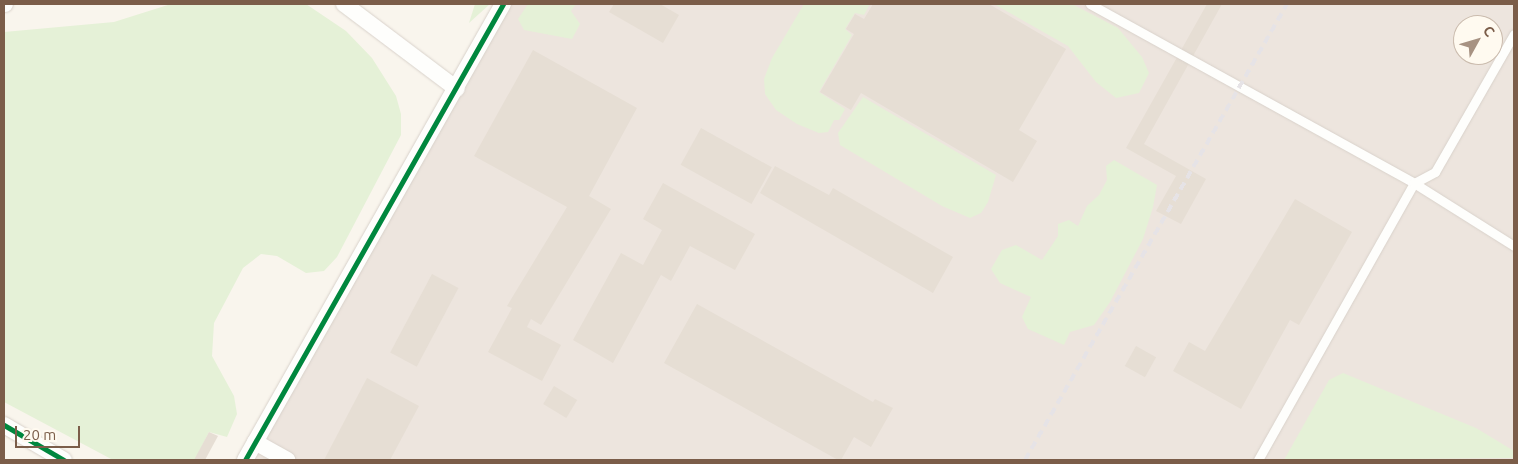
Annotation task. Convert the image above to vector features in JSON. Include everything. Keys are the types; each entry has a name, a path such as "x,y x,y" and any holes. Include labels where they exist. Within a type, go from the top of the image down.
{"street":[{"path":"344,4 456,89"},
{"path":"245,460 504,4"},
{"path":"4,425 64,460"},
{"path":"255,442 287,460"}],"lane":[{"path":"1090,4 1414,183 1514,246"},
{"path":"1258,460 1414,183 1435,172 1514,34"}],"shaded area":[{"path":"496,4 1514,4 1514,460 244,460"}],"green space":[{"path":"171,4 306,4 346,31 372,58 396,96 401,114 401,135 337,257 324,271 306,273 277,256 261,254 243,268 214,323 212,356 234,396 237,414 227,437 209,432 195,460 113,460 4,402 4,32 114,22"},
{"path":"475,4 490,4 469,23"},
{"path":"528,4 576,4 571,11 580,24 572,39 524,30 518,19"},
{"path":"804,4 870,4 864,15 855,13 845,29 852,35 819,92 845,109 839,120 834,120 828,132 819,133 797,124 776,110 765,94 764,79 772,58"},
{"path":"994,4 1072,4 1118,28 1142,57 1149,73 1139,93 1116,98 1096,82 1068,46"},
{"path":"863,97 996,175 988,202 981,213 970,218 942,206 840,145 838,133"},
{"path":"1114,160 1157,185 1153,207 1143,239 1110,302 1094,325 1070,332 1064,345 1028,329 1022,317 1031,297 1000,283 991,269 1002,250 1016,245 1042,260 1058,236 1058,224 1069,220 1078,226 1087,206 1099,195 1107,180 1106,166"},
{"path":"1343,373 1476,428 1514,451 1514,458 1284,460 1329,380"}],"building":[{"path":"614,4 660,4 679,15 663,43 609,12"},
{"path":"873,4 989,4 1066,49 1019,130 1037,141 1013,182 861,93 851,110 820,92 854,34 846,29 855,14 864,19"},
{"path":"1207,4 1222,4 1144,144 1206,179 1181,224 1156,211 1176,176 1126,148"},
{"path":"533,50 637,108 589,196 611,209 541,325 531,319 527,327 561,345 542,381 488,352 512,308 507,306 567,207 474,156"},
{"path":"701,128 772,167 751,204 681,165"},
{"path":"775,166 829,195 833,188 953,257 933,293 760,193"},
{"path":"663,183 755,234 735,270 690,246 671,281 661,275 613,363 573,340 621,253 643,265 662,230 643,219"},
{"path":"1295,199 1352,232 1299,325 1290,320 1241,409 1173,371 1189,342 1205,351"},
{"path":"432,274 458,288 417,367 390,353"},
{"path":"697,304 873,402 875,399 893,408 871,447 854,437 841,460 838,460 664,363"},
{"path":"1136,346 1156,357 1145,377 1125,366"},
{"path":"367,378 419,406 390,460 324,460"},
{"path":"554,386 577,400 566,418 543,404"},
{"path":"209,432 218,436 205,460 194,460"}],"railway":[{"path":"1025,460 1287,4"}],"cycle path":[{"path":"245,460 503,4"},
{"path":"4,425 64,460"}]}
